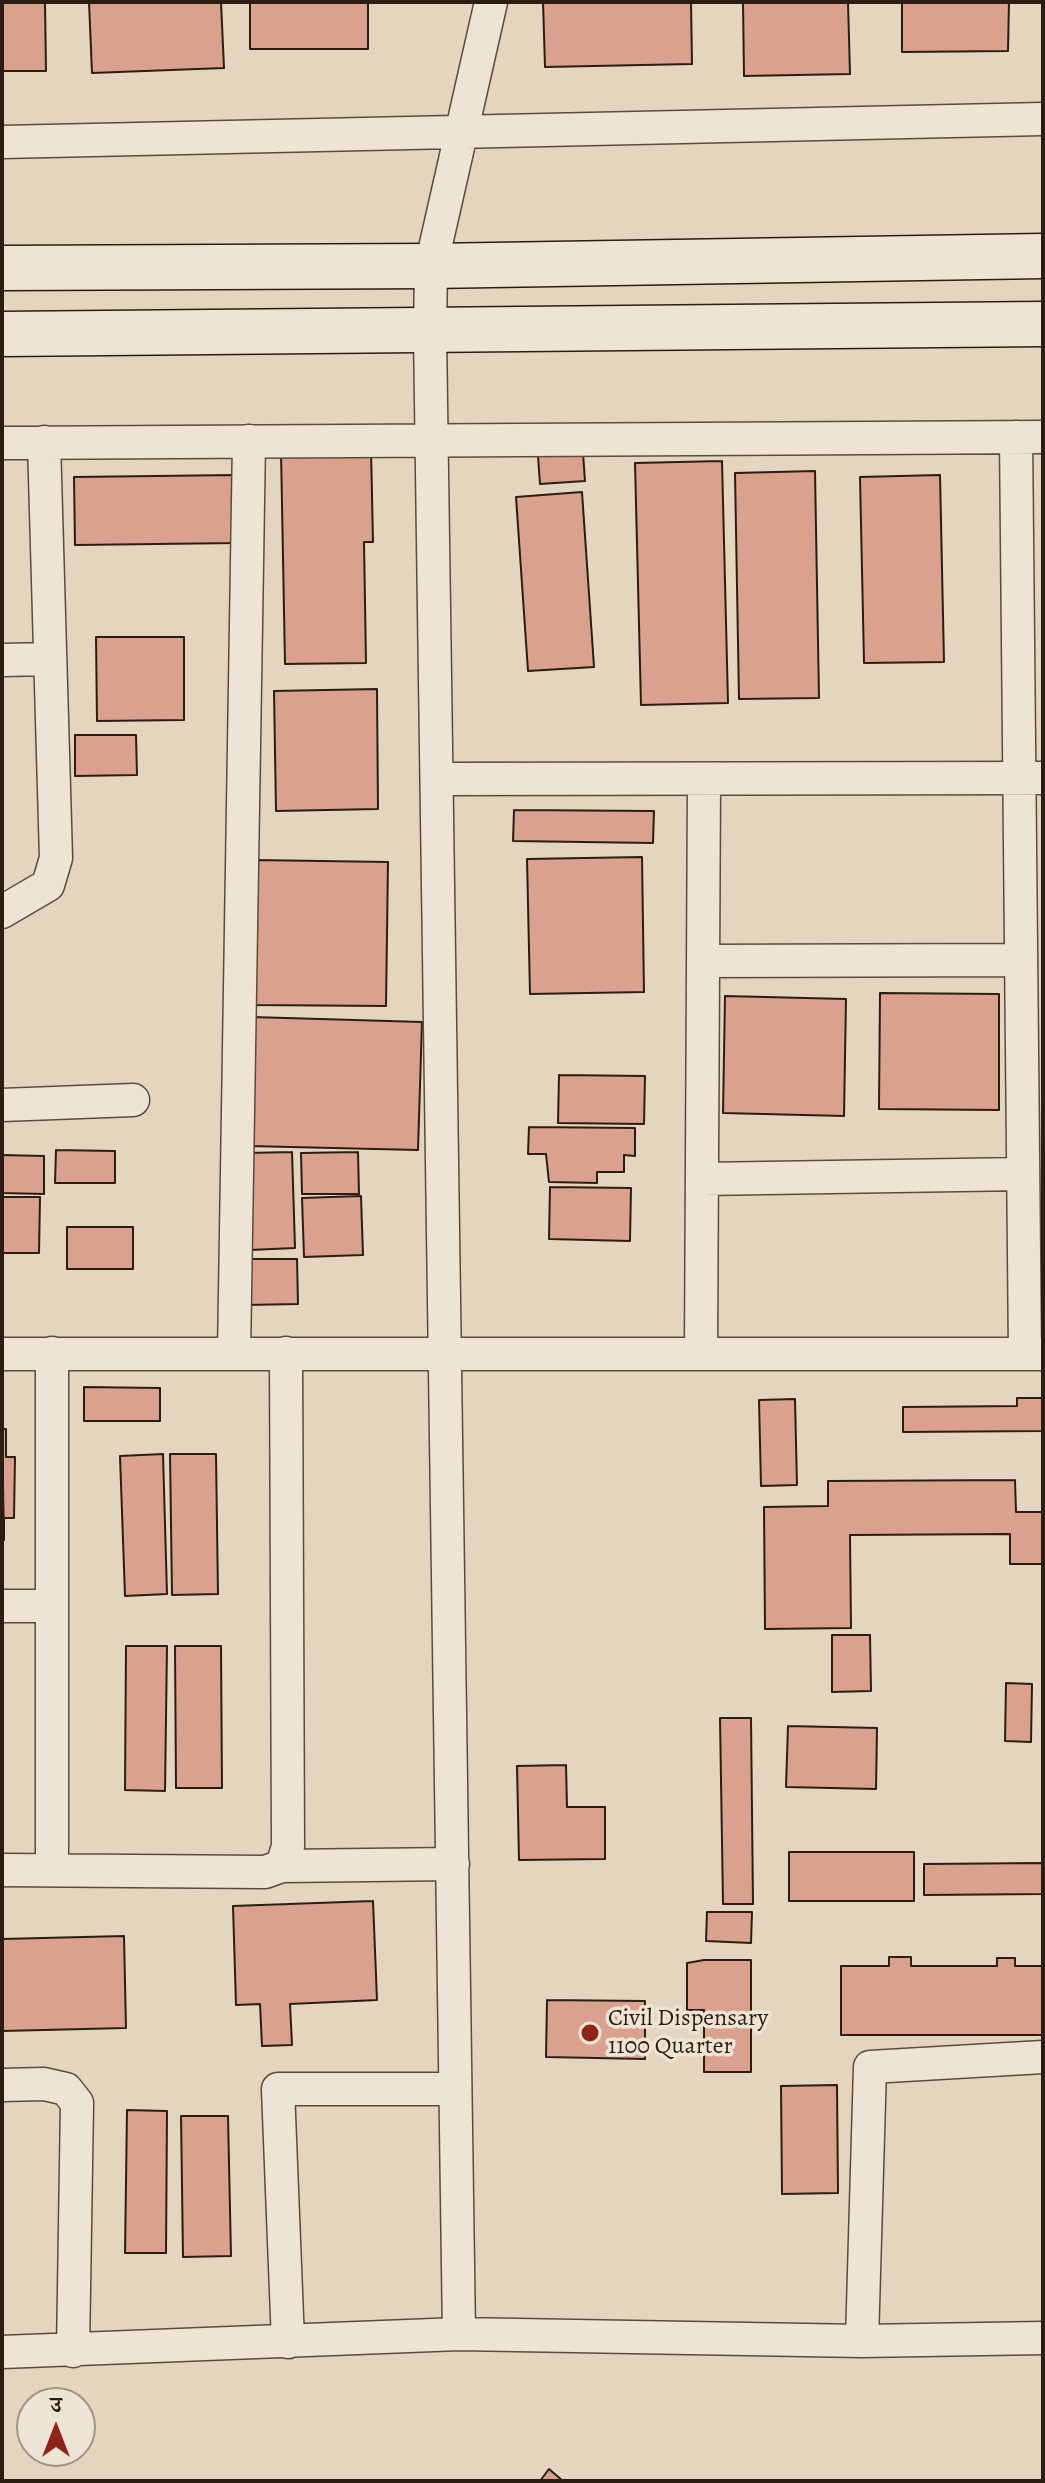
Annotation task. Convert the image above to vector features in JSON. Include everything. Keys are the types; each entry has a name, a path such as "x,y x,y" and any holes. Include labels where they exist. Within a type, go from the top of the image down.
{"main road":[{"path":"2,268 431,266 1043,256"},
{"path":"2,334 430,333 1043,324"}],"street":[{"path":"459,2334 430,333 431,266 491,2"},
{"path":"2,142 1043,119"},
{"path":"2,443 1030,437 1031,778 1021,960 1023,1174 1034,1353 2,1354"},
{"path":"234,1353 249,441"},
{"path":"2,912 48,885 56,858 44,442"},
{"path":"2,660 49,659"},
{"path":"437,779 1031,778"},
{"path":"701,1352 704,779"},
{"path":"703,961 1021,960"},
{"path":"2,1105 133,1100"},
{"path":"702,1179 1023,1174"},
{"path":"52,1353 52,1870"},
{"path":"282,1866 288,1846 286,1353"},
{"path":"2,1606 52,1606"},
{"path":"2,1870 265,1872 282,1866 453,1864"},
{"path":"862,2341 870,2067 1043,2057"},
{"path":"2,2085 44,2084 66,2089 77,2103 73,2351"},
{"path":"288,2342 278,2089 455,2089"},
{"path":"2,2352 459,2334 862,2341 1043,2338"}],"building":[{"path":"2,2 45,2 46,71 2,71"},
{"path":"89,2 221,2 224,68 92,73"},
{"path":"250,2 368,2 368,49 250,49"},
{"path":"543,2 691,2 692,64 545,67"},
{"path":"743,2 848,2 850,74 744,76"},
{"path":"902,2 1009,2 1008,51 902,52"},
{"path":"371,449 373,542 364,542 366,663 285,664 281,451"},
{"path":"583,453 585,481 540,484 538,456"},
{"path":"722,461 728,703 641,705 635,463"},
{"path":"815,471 819,698 739,699 735,473"},
{"path":"237,475 238,543 75,545 74,477"},
{"path":"940,475 944,662 864,663 860,477"},
{"path":"582,492 594,667 528,671 516,497"},
{"path":"96,637 184,637 184,720 97,721"},
{"path":"377,689 378,809 276,811 274,691"},
{"path":"75,735 136,735 137,775 75,776"},
{"path":"514,810 654,811 653,843 513,841"},
{"path":"642,857 644,992 530,994 527,859"},
{"path":"254,860 388,862 386,1006 252,1005"},
{"path":"880,993 999,994 999,1110 879,1109"},
{"path":"725,996 846,999 844,1116 723,1113"},
{"path":"252,1017 422,1022 418,1150 248,1146"},
{"path":"559,1075 645,1076 644,1124 558,1123"},
{"path":"529,1127 635,1128 635,1156 624,1155 624,1172 597,1172 597,1183 549,1182 546,1154 528,1154"},
{"path":"56,1150 115,1151 115,1183 55,1183"},
{"path":"292,1152 295,1248 250,1250 247,1153"},
{"path":"358,1152 359,1194 302,1194 301,1153"},
{"path":"2,1155 44,1156 44,1194 2,1193"},
{"path":"550,1187 631,1188 630,1241 549,1239"},
{"path":"361,1196 363,1255 304,1257 302,1198"},
{"path":"2,1197 40,1197 39,1253 2,1253"},
{"path":"67,1227 133,1227 133,1269 67,1269"},
{"path":"245,1259 297,1259 298,1304 245,1305"},
{"path":"84,1387 160,1388 160,1421 84,1421"},
{"path":"1017,1398 1043,1398 1043,1431 903,1432 903,1407 1017,1406"},
{"path":"795,1399 797,1485 761,1486 759,1400"},
{"path":"2,1429 6,1429 6,1457 15,1457 14,1518 4,1518 4,1540"},
{"path":"163,1454 167,1594 125,1596 120,1456"},
{"path":"170,1454 216,1454 218,1594 172,1595"},
{"path":"1015,1480 1016,1512 1043,1512 1043,1564 1010,1564 1010,1534 850,1535 851,1628 765,1629 764,1507 828,1506 828,1481"},
{"path":"832,1635 870,1635 871,1691 832,1692"},
{"path":"126,1646 167,1646 165,1791 125,1790"},
{"path":"175,1646 221,1646 222,1788 176,1788"},
{"path":"1006,1683 1032,1684 1031,1742 1005,1741"},
{"path":"720,1718 751,1718 753,1904 723,1904"},
{"path":"788,1726 877,1728 876,1789 786,1787"},
{"path":"566,1765 567,1807 605,1807 605,1859 519,1860 517,1766"},
{"path":"789,1852 914,1852 914,1901 789,1901"},
{"path":"1043,1863 1043,1894 924,1895 924,1864"},
{"path":"373,1901 377,2000 290,2004 292,2045 262,2046 260,2004 236,2005 233,1906"},
{"path":"707,1912 752,1912 751,1943 706,1941"},
{"path":"124,1936 126,2028 2,2031 2,1939"},
{"path":"889,1957 911,1957 911,1966 997,1966 997,1958 1015,1958 1015,1966 1043,1966 1043,2035 841,2035 841,1966 889,1966"},
{"path":"751,1960 751,2072 704,2072 704,2010 687,2010 687,1963"},
{"path":"547,2000 645,2001 645,2059 546,2057"},
{"path":"837,2085 838,2193 782,2194 781,2086"},
{"path":"127,2110 167,2111 166,2253 125,2253"},
{"path":"181,2116 228,2116 231,2256 183,2257"},
{"path":"549,2469 563,2481 540,2481"}],"place":[{"name":"Civil Dispensary 1100 Quarter","path":"590,2033"}]}
